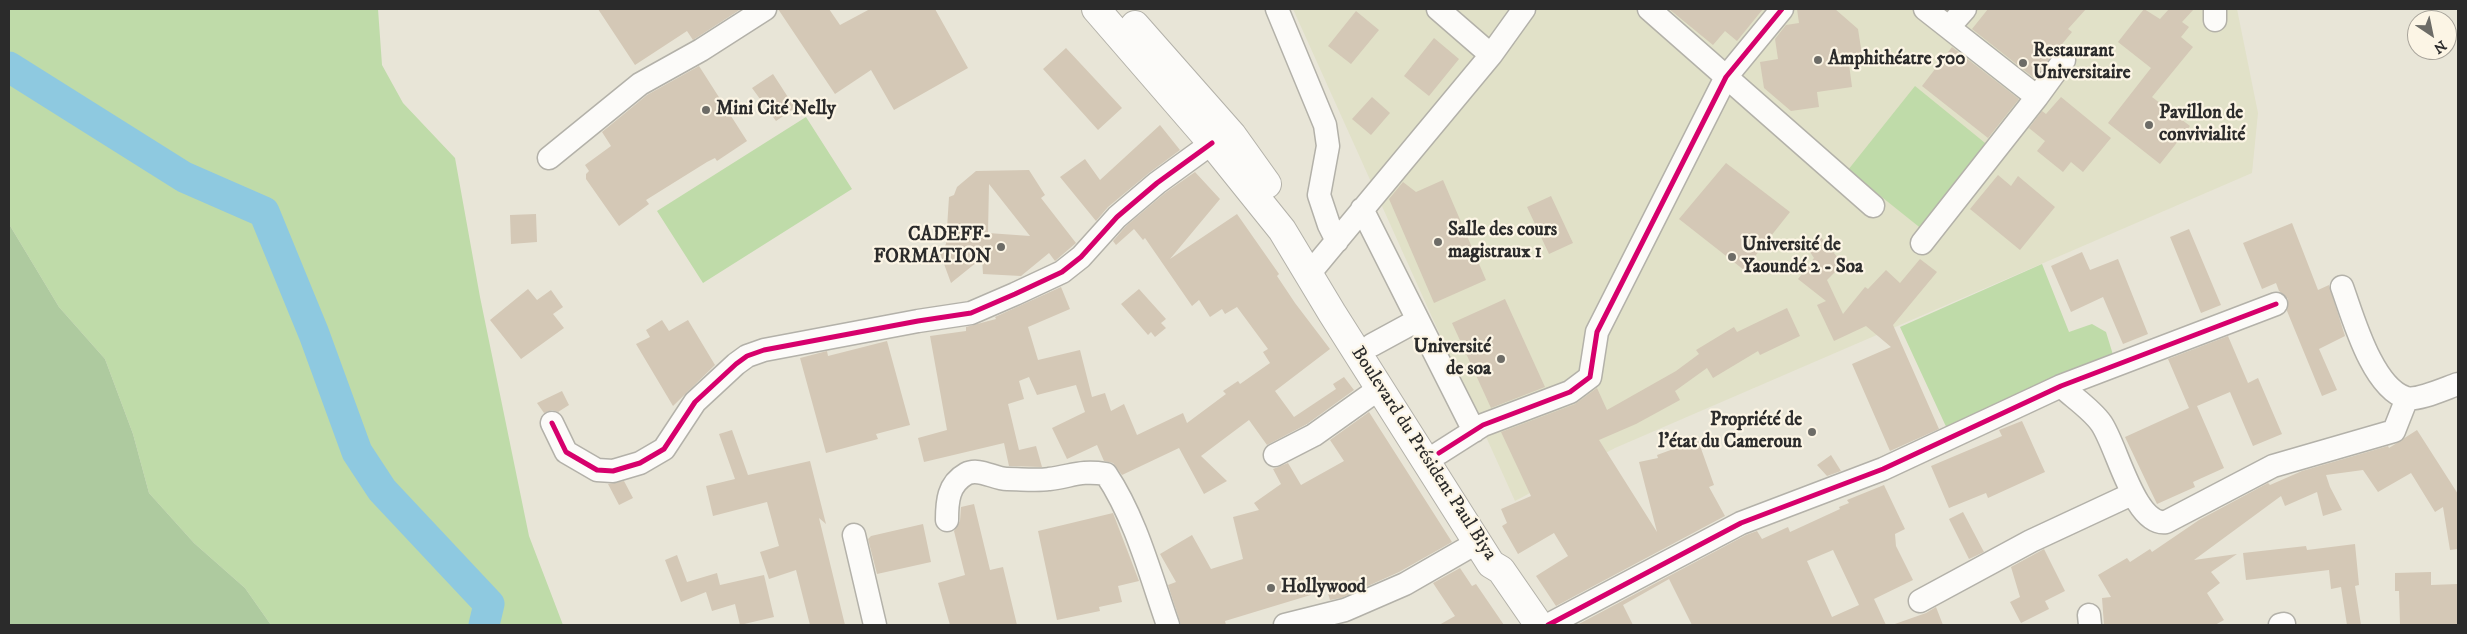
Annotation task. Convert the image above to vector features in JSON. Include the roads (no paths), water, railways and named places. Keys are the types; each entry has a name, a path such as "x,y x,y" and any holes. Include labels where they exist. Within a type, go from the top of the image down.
{"main road":[{"name":"Boulevard du Président Paul Biya","path":"1096,9 1212,143 1314,267 1372,344 1492,536 1500,558 1501,570"},
{"name":"Boulevard du Président Paul Biya","path":"1120,9 1232,135 1314,267 1380,388 1491,564 1501,570"},
{"path":"1501,570 1539,625"}],"street":[{"path":"549,158 640,84 701,50 765,9"},
{"path":"1277,9 1325,125 1328,146 1319,195 1329,225 1337,241"},
{"path":"1438,9 1491,55"},
{"path":"1314,267 1491,55 1524,9"},
{"path":"1648,9 1873,206"},
{"path":"1439,452 1483,425 1570,392 1590,377 1597,332 1726,77 1782,9"},
{"path":"1926,9 2037,98"},
{"path":"1949,28 1965,9"},
{"path":"1922,242 2037,98 2064,60"},
{"path":"552,423 566,452 597,470 613,471 640,463 664,449 695,402 747,356 764,350 971,313 1015,294 1068,267 1081,257 1117,217 1157,183 1212,143"},
{"path":"1362,209 1474,430"},
{"path":"2342,287 2368,357 2379,375 2394,390 2407,398 2423,396 2458,384"},
{"path":"1548,625 1740,524 1883,469 2061,386 2276,304"},
{"path":"1372,344 1418,320"},
{"path":"2061,386 2100,421 2107,433 2132,494 2153,521 2166,522 2274,466 2394,431 2407,398"},
{"path":"1275,455 1314,435 1380,388"},
{"path":"947,520 947,501 954,484 968,473 983,472 1004,479 1048,480 1085,471 1106,474 1118,493 1134,527 1168,625"},
{"path":"1920,601 2031,541 2132,494"},
{"path":"854,535 875,625"},
{"path":"1285,625 1342,618 1478,542"}],"waterway":[{"path":"9,67 184,177 264,212 314,334 357,452 382,490 489,604 484,625"}],"place":[{"name":"Amphithéatre 500","path":"1818,60"},
{"name":"Restaurant Universitaire","path":"2023,63"},
{"name":"Mini Cité Nelly","path":"706,110"},
{"name":"Pavillon de convivialité","path":"2149,125"},
{"name":"Salle des cours magistraux 1","path":"1438,242"},
{"name":"CADEFF- FORMATION","path":"1001,247"},
{"name":"Université de Yaoundé 2 - Soa","path":"1732,257"},
{"name":"Université de soa","path":"1501,359"},
{"name":"Propriété de l'état du Cameroun","path":"1812,432"},
{"name":"Hollywood","path":"1271,588"}]}
